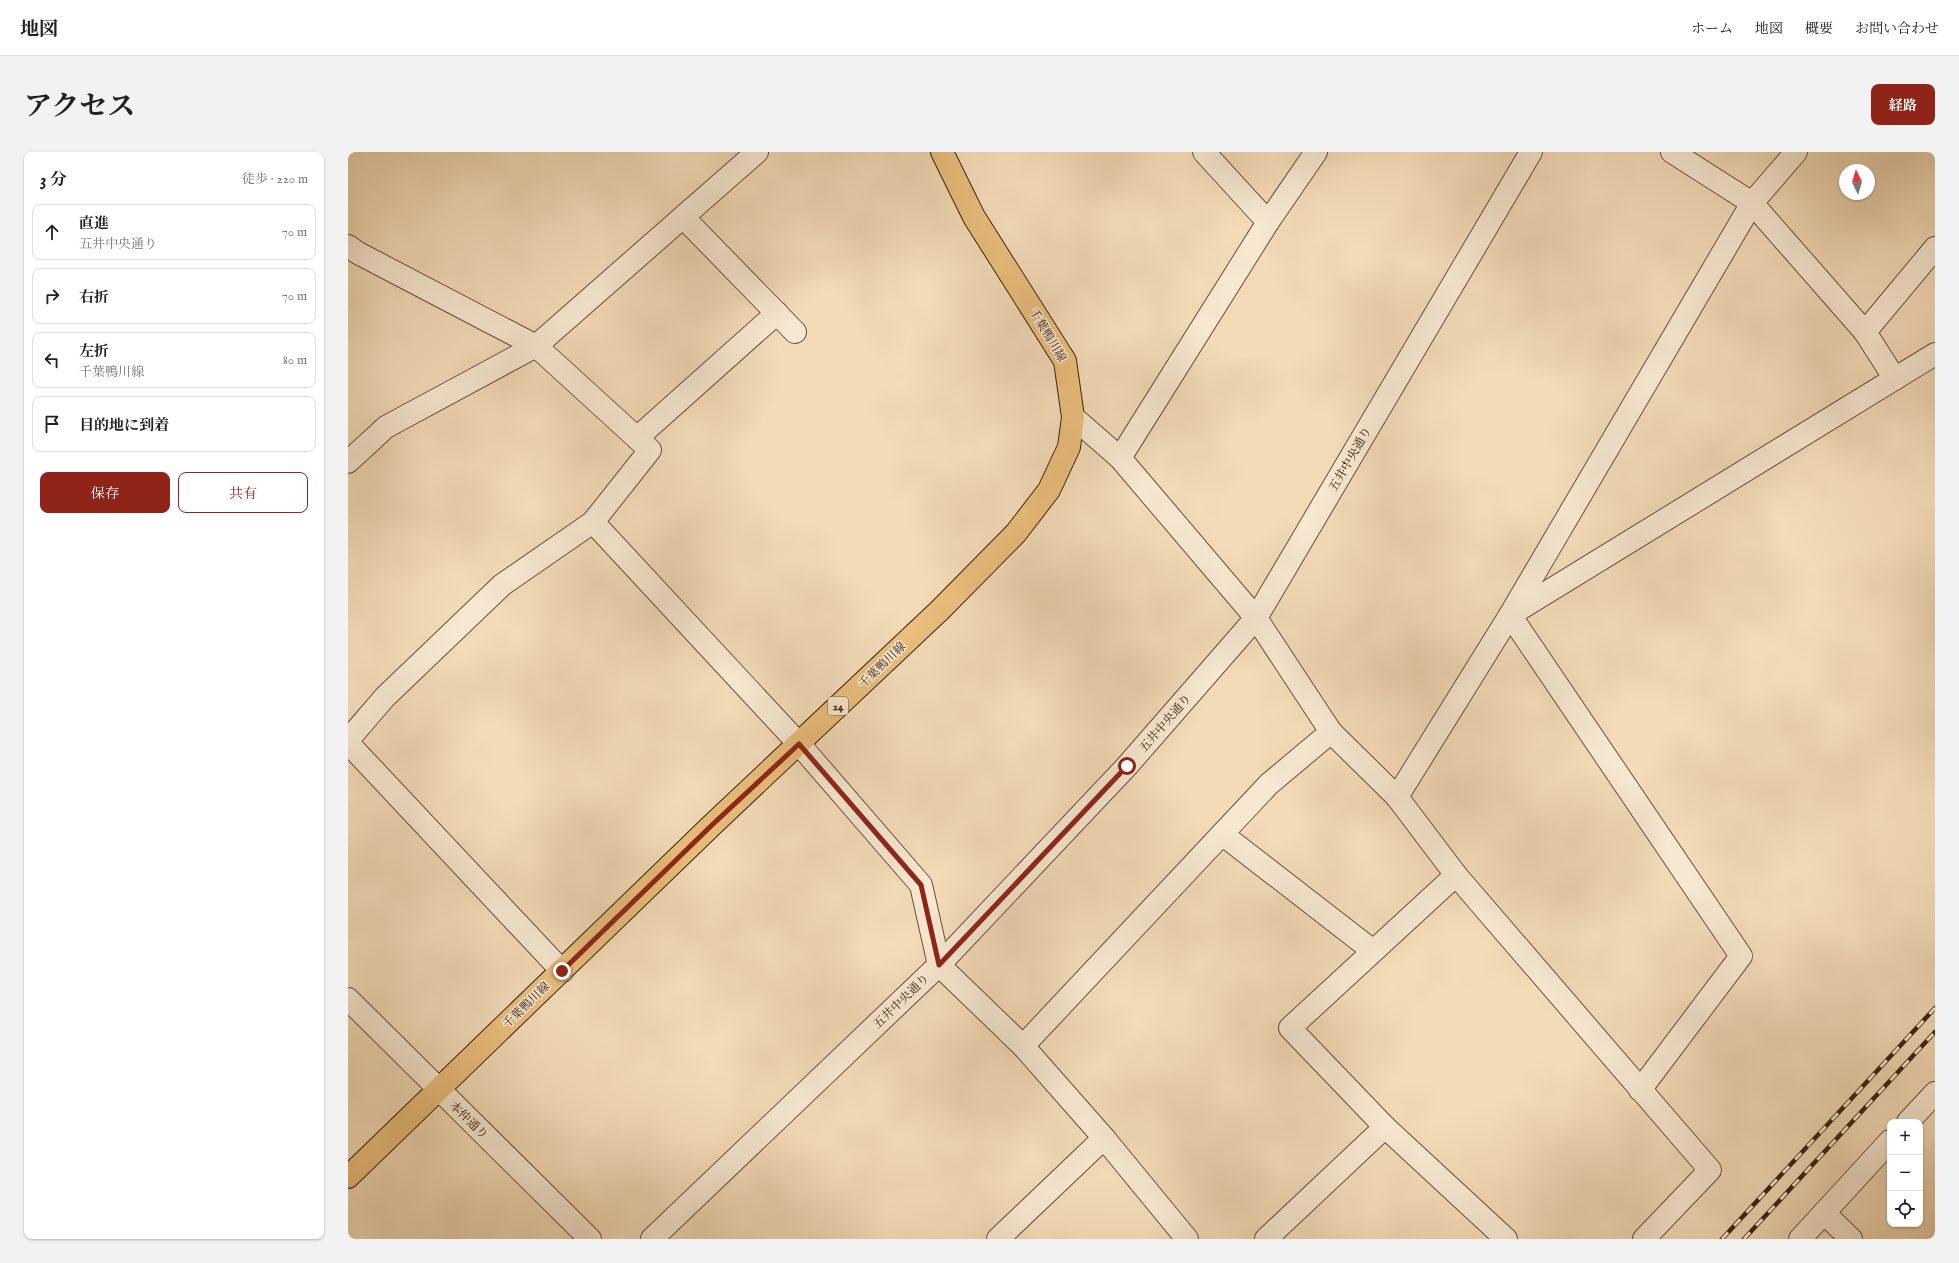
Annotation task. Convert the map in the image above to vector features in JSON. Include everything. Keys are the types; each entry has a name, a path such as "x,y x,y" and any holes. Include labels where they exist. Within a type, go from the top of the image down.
{"main road":[{"name":"千葉鴨川線","path":"348,1177 712,825 940,610 1016,533 1049,490 1069,446 1073,417 1065,361 974,217 942,152"}],"street":[{"path":"348,462 386,427 536,346 757,152"},
{"path":"1204,152 1268,222"},
{"path":"1120,458 1268,222 1316,152"},
{"name":"五井中央通り","path":"652,1239 939,965 1127,766 1256,618 1531,152"},
{"path":"1672,152 1752,203 1865,332 1895,379"},
{"path":"1397,797 1510,615 1752,203 1796,152"},
{"path":"683,218 795,332"},
{"path":"348,246 358,253 536,346 650,450 593,522 502,585 385,697 348,742 562,971"},
{"path":"1865,332 1935,248"},
{"path":"637,438 777,313"},
{"path":"1510,615 1935,354"},
{"path":"1073,417 1120,458 1256,618 1331,732 1397,797 1456,875 1710,1170 1644,1239"},
{"path":"593,522 799,744 921,885 939,965 1023,1046 1104,1138 1187,1239"},
{"path":"1510,615 1741,956 1640,1090"},
{"path":"1023,1046 1269,784 1331,732"},
{"path":"1222,834 1373,951"},
{"path":"1456,875 1290,1028 1385,1127 1506,1239"},
{"name":"本仲通り","path":"348,999 438,1090 590,1239"},
{"path":"1911,1119 1935,1092"},
{"path":"1266,1239 1385,1127"},
{"path":"998,1239 1104,1138"},
{"path":"1800,1239 1887,1144"},
{"path":"1824,1213 1851,1239"}],"railway":[{"path":"1722,1239 1935,1008"},
{"path":"1744,1239 1935,1032"}],"route":[{"path":"562,971 712,825 799,744 921,885 939,965 1127,766"}]}
